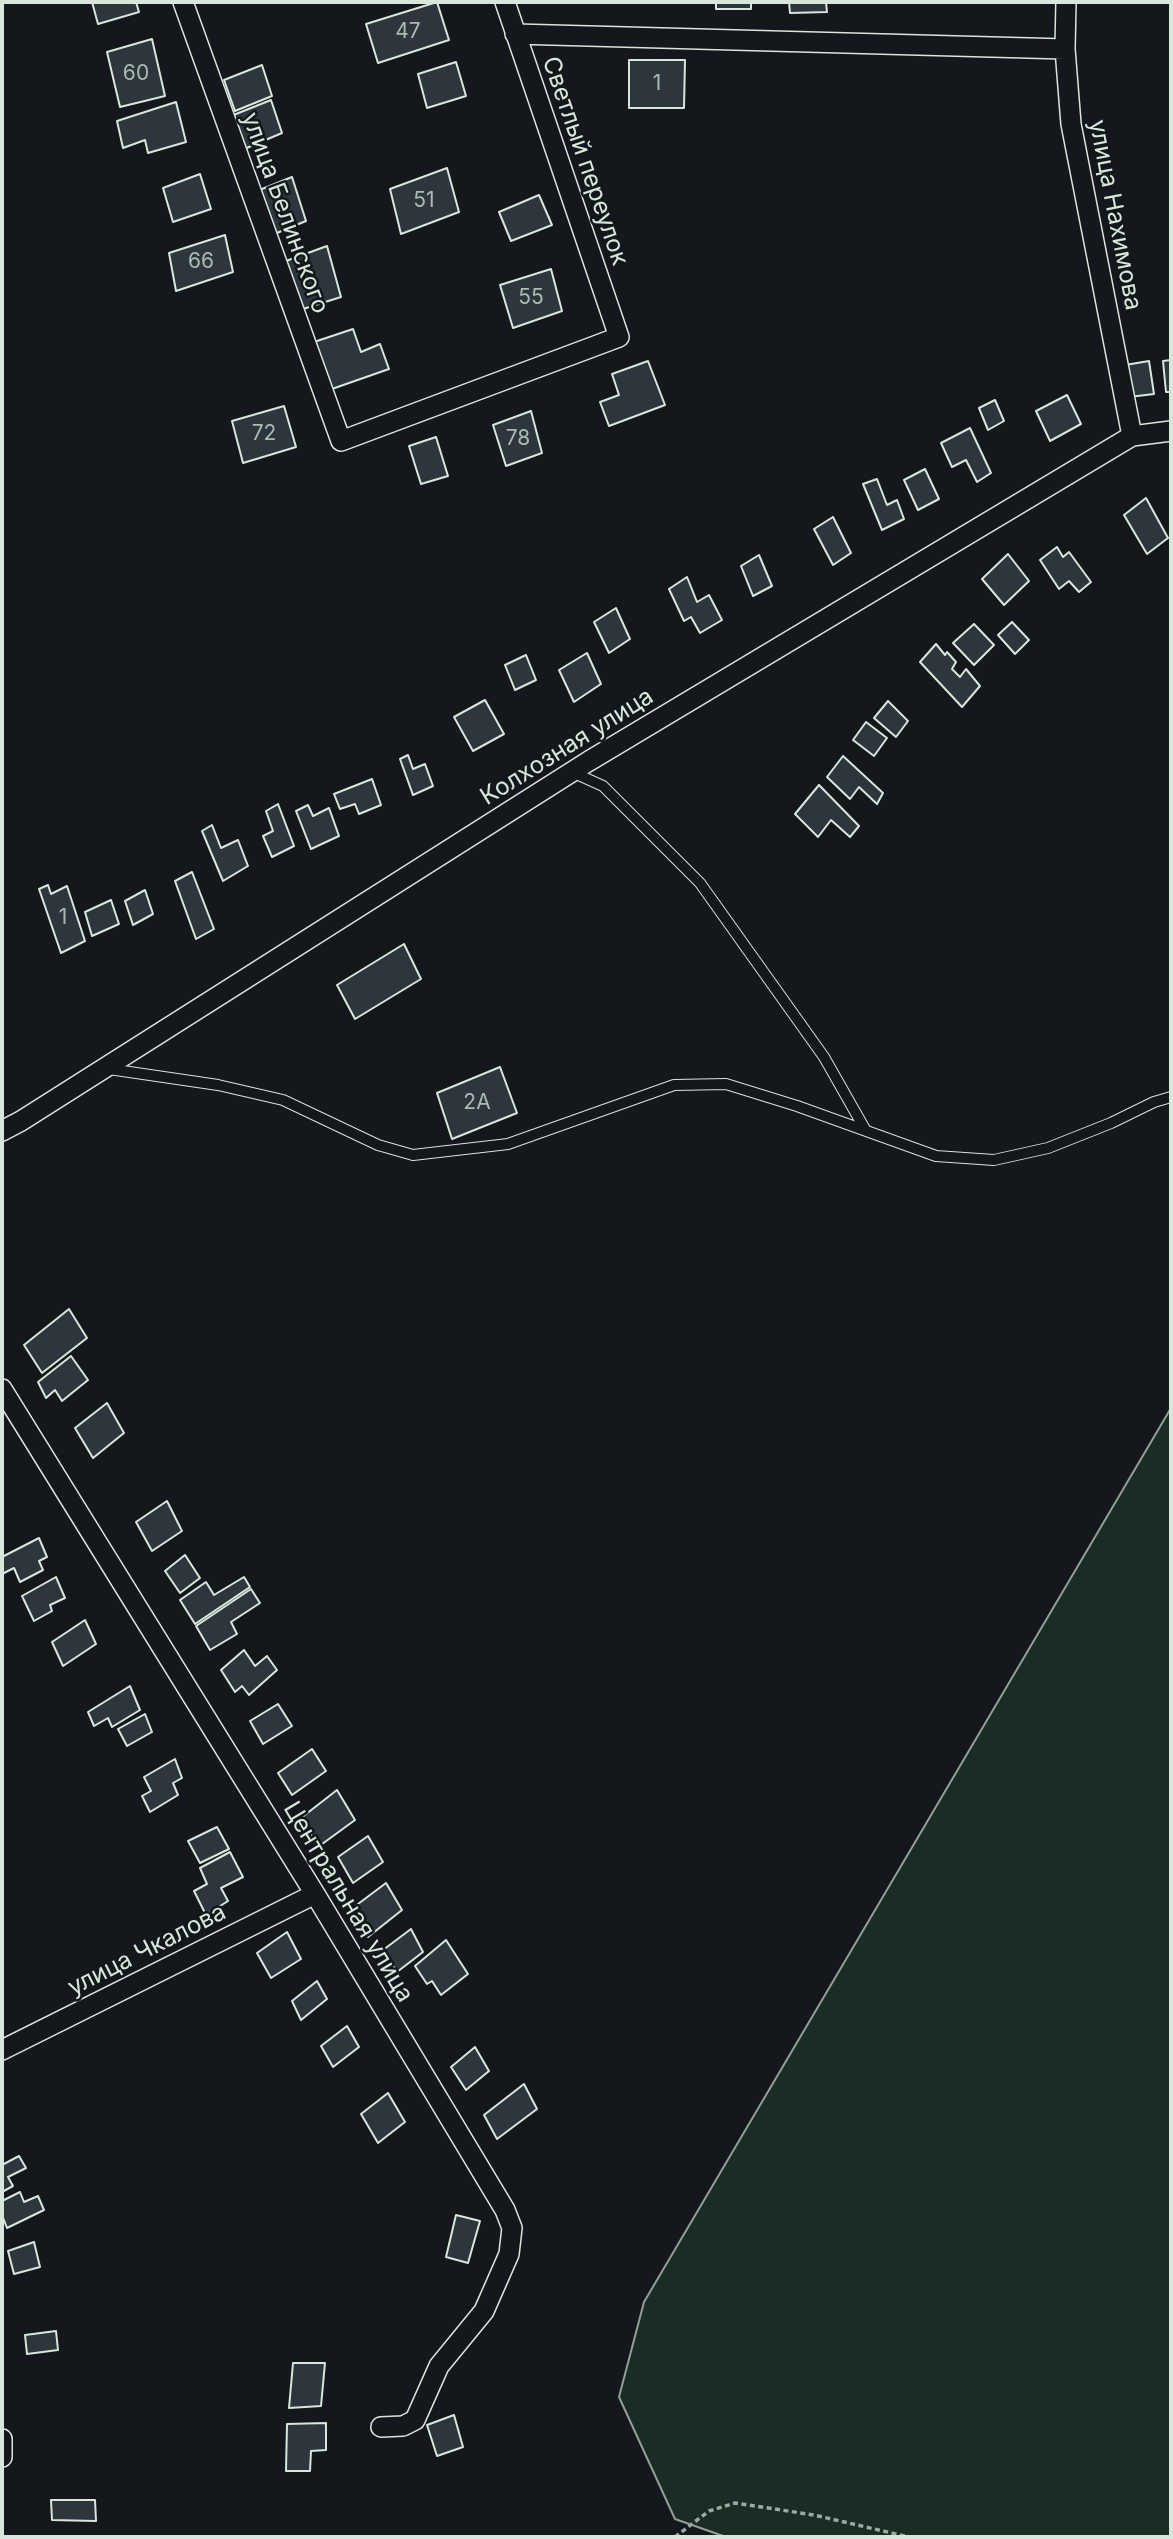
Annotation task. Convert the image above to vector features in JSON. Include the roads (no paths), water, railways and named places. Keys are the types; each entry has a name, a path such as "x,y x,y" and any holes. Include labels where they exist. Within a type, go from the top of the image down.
{"street":[{"name":"улица Белинского","path":"183,2 341,441 619,337"},
{"name":"Светлый переулок","path":"505,2 619,337"},
{"name":"улица Нахимова","path":"1066,2 1065,49 1071,124 1132,436"},
{"path":"516,34 1065,49"},
{"name":"Колхозная улица","path":"2,1131 571,772 1132,436 1171,431"},
{"name":"Центральная улица","path":"2,1389 315,1894 505,2210 512,2228 509,2254 484,2311 439,2366 415,2420 403,2426 380,2427"},
{"name":"улица Чкалова","path":"2,2050 315,1894"},
{"path":"2,2439 2,2457"}],"lane":[{"path":"571,772 603,786 700,883 824,1057 866,1130"},
{"path":"105,1068 218,1085 283,1100 378,1145 414,1155 508,1144 674,1085 726,1084 936,1156 993,1160 1048,1148 1171,1097"}]}
